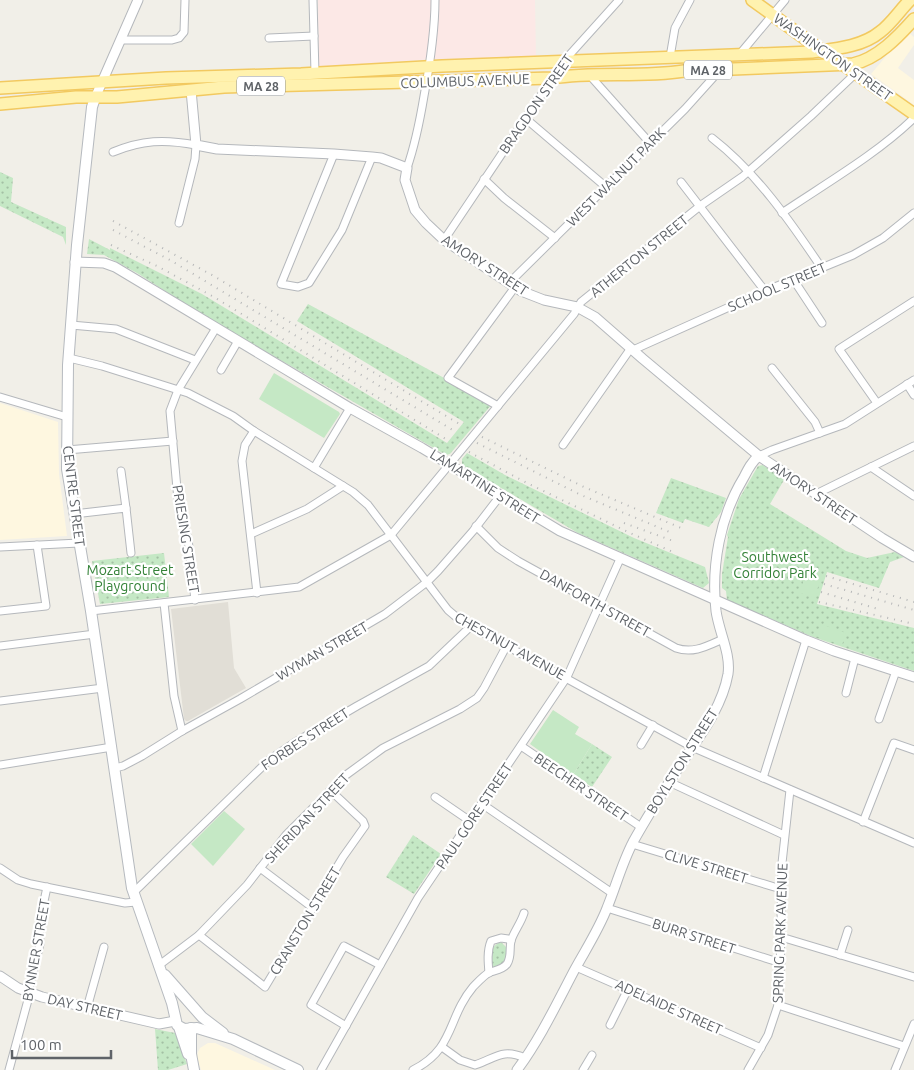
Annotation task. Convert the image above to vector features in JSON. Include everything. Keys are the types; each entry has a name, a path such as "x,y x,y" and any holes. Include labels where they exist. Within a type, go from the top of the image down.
{"main road":[{"name":"WASHINGTON STREET","path":"752,0 914,114"},
{"name":"COLUMBUS AVENUE","path":"0,88 103,81 670,57 809,53 857,44 873,37 884,29 910,0"},
{"name":"COLUMBUS AVENUE","path":"0,104 76,97 95,98 191,90 354,82 388,84 552,78 593,74 668,73 855,63 868,59 912,24"},
{"name":"CENTRE STREET","path":"95,98 92,107 83,176 69,358 67,450 74,514 95,634 134,897 172,1003 176,1021 184,1029 191,1028 233,1039"},
{"name":"CENTRE STREET","path":"158,966 174,987 204,1019 233,1039 286,1067 298,1070"},
{"path":"182,1006 195,1009 198,1021 191,1028 193,1066 176,1021 177,1009 182,1006"}],"street":[{"name":"CENTRE STREET","path":"95,98 138,0"},
{"path":"121,40 172,40 179,38 184,32 186,0"},
{"path":"313,0 315,73"},
{"path":"113,152 148,141 183,143 230,150 372,157 381,158 407,168 418,130 427,82 434,38 435,0"},
{"name":"BRAGDON STREET","path":"444,240 552,78 619,0"},
{"path":"670,57 675,28 690,0"},
{"path":"739,55 785,0"},
{"path":"269,38 314,36"},
{"name":"WEST WALNUT PARK","path":"498,406 448,378 512,285 555,238 685,109 721,69"},
{"name":"ATHERTON STREET","path":"91,611 300,587 390,535 588,296 700,206 748,172 856,73"},
{"path":"593,74 593,79 650,143"},
{"path":"179,223 195,159 196,145 191,90"},
{"path":"525,118 606,187"},
{"path":"782,214 839,176 900,131 914,118"},
{"path":"712,138 732,154 753,176 821,267"},
{"path":"334,154 281,284 298,287 309,283 342,230 372,157"},
{"name":"AMORY STREET","path":"407,168 405,180 415,210 444,240 512,285 544,300 577,307 603,322 632,349 760,456 888,542 914,557"},
{"path":"484,179 504,198 555,238"},
{"path":"681,182 765,291"},
{"name":"SCHOOL STREET","path":"632,349 853,255 895,229 914,213"},
{"name":"LAMARTINE STREET","path":"76,262 112,265 560,531 806,640 914,677"},
{"path":"793,279 822,323"},
{"path":"877,403 839,349 914,301"},
{"path":"71,325 119,330 196,360"},
{"name":"PRIESING STREET","path":"195,600 188,539 179,511 170,411 178,390 216,328"},
{"path":"221,370 238,341"},
{"path":"563,445 632,349"},
{"name":"CHESTNUT AVENUE","path":"69,358 102,366 188,393 233,416 343,486 364,500 450,612 471,626 692,747 914,843"},
{"path":"772,368 815,422 820,433"},
{"path":"911,382 914,394"},
{"name":"BOYLSTON STREET","path":"517,1070 576,967 607,908 632,844 641,827 711,717 724,686 728,669 717,618 716,559 722,528 736,491 753,461 772,450 849,422 911,382"},
{"path":"0,396 67,417"},
{"path":"314,468 350,408"},
{"path":"254,431 242,453 257,592"},
{"path":"67,450 173,441"},
{"path":"816,494 914,446"},
{"path":"871,467 914,496"},
{"path":"121,472 131,554"},
{"path":"251,534 307,509 343,486"},
{"name":"WYMAN STREET","path":"115,768 142,756 385,614 427,582 500,496"},
{"path":"74,514 126,508"},
{"name":"DANFORTH STREET","path":"476,526 498,548 518,561 680,649 696,650 723,639"},
{"path":"0,547 80,543"},
{"path":"0,612 46,606 37,545"},
{"name":"PAUL GORE STREET","path":"321,1070 418,898 567,678 620,559"},
{"path":"164,603 174,696 182,731"},
{"name":"FORBES STREET","path":"134,897 269,760 294,743 432,664 471,626"},
{"path":"0,646 95,634"},
{"path":"763,778 806,640"},
{"name":"SHERIDAN STREET","path":"158,966 199,934 242,890 286,835 350,772 378,752 474,700 484,688 507,645"},
{"path":"846,694 855,658"},
{"path":"880,719 896,671"},
{"path":"0,701 103,688"},
{"path":"641,745 653,725"},
{"path":"863,822 894,743 913,747"},
{"name":"BEECHER STREET","path":"521,746 641,827"},
{"path":"0,765 112,747"},
{"path":"669,782 784,835"},
{"name":"CRANSTON STREET","path":"199,934 265,988 343,857 365,826 363,821 330,790"},
{"name":"SPRING PARK AVENUE","path":"748,1070 772,1025 778,1005 781,963 781,889 784,835 790,790"},
{"path":"435,797 470,821"},
{"path":"482,804 612,893"},
{"name":"CLIVE STREET","path":"632,844 781,889"},
{"path":"0,868 18,880 47,888 125,903 134,897"},
{"path":"260,868 313,908"},
{"name":"BYNNER STREET","path":"9,1070 39,946 39,925 47,888"},
{"name":"BURR STREET","path":"607,908 781,963"},
{"path":"413,1070 434,1055 442,1046 449,1034 462,1001 474,985 489,972 500,970 505,966 510,954 511,942 524,914"},
{"path":"840,955 848,930"},
{"path":"780,937 914,977"},
{"path":"489,972 487,961 492,941 508,938 511,942"},
{"path":"346,1026 311,1005 315,997 344,946 380,965"},
{"path":"87,1008 104,947"},
{"name":"ADELAIDE STREET","path":"576,967 761,1048"},
{"name":"DAY STREET","path":"0,976 29,993 87,1008 159,1024 176,1021"},
{"path":"610,1025 628,989"},
{"path":"778,1005 904,1046"},
{"path":"895,1070 914,1024"},
{"path":"442,1046 460,1060 475,1065 506,1053 514,1053 525,1058"},
{"path":"583,1070 592,1055"}],"shaded area":[{"path":"318,0 535,0 536,58 433,59 319,67"},
{"path":"907,31 914,37 914,45 898,68 914,80 914,105 871,74"},
{"path":"0,403 58,422 59,474 67,536 0,540"},
{"path":"228,602 234,668 246,688 186,721 184,719 171,609"},
{"path":"208,1043 215,1043 275,1070 201,1070 197,1057 198,1052 200,1048"}],"green space":[{"path":"0,172 13,178 11,202 66,227 66,245 63,237 0,206"},
{"path":"89,239 202,294 447,443 464,422 297,321 308,304 492,404 450,454 446,455 198,312 137,273 104,255 87,254"},
{"path":"274,373 339,412 340,414 324,438 259,399"},
{"name":"Southwest Corridor Park","path":"467,453 505,475 634,538 705,567 709,583 703,588 578,533 462,465 462,459"},
{"name":"Southwest Corridor Park","path":"763,465 784,480 770,504 846,551 867,558 895,552 904,557 890,562 879,588 827,572 817,604 914,628 914,671 813,637 727,600 726,591 722,588 722,574 727,535 739,499 758,466"},
{"path":"671,478 726,498 721,512 709,527 685,519 683,523 656,513"},
{"name":"Mozart Street Playground","path":"164,553 169,597 100,604 92,561"},
{"path":"806,571 821,576 815,598 800,593"},
{"path":"821,624 846,633 842,645 816,636"},
{"path":"553,710 579,727 575,734 592,744 573,775 530,744"},
{"path":"592,744 612,757 592,787 573,775"},
{"path":"224,811 245,829 213,866 191,844"},
{"path":"413,835 441,854 414,894 386,877"},
{"path":"501,942 506,947 506,958 500,967 492,968 492,949"},
{"path":"155,1029 175,1033 187,1064 168,1070 158,1070"}],"railway":[{"path":"113,221 212,275 461,425"},
{"path":"113,230 170,260 456,432"},
{"path":"111,245 157,266 214,297 449,441"},
{"path":"482,437 584,487 681,528"},
{"path":"477,443 581,495 672,533"},
{"path":"469,452 523,481 673,552"},
{"path":"624,523 676,542"},
{"path":"826,576 914,602"},
{"path":"824,584 914,610"},
{"path":"821,592 878,609"},
{"path":"819,602 914,624"}]}
